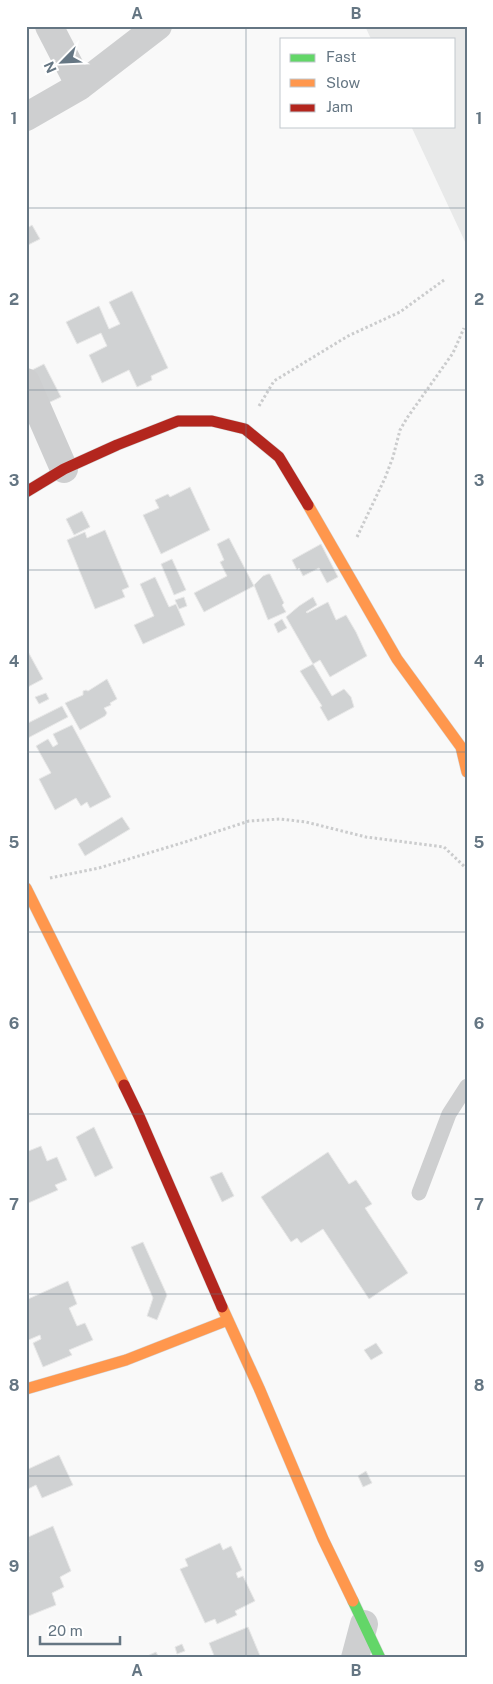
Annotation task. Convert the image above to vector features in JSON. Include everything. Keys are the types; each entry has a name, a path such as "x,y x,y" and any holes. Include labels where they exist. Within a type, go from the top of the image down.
{"street":[{"path":"49,26 80,86"},
{"path":"26,116 80,86 158,26"},
{"path":"26,382 64,469"},
{"path":"26,492 64,469 117,444 178,421 212,421 245,429 279,458 397,659 461,747 467,772"},
{"path":"26,888 139,1116 259,1388 323,1539 380,1658"},
{"path":"26,1389 126,1360 228,1320"},
{"path":"355,1658 364,1624"}],"lane":[{"path":"418,1193 449,1114 467,1086"}],"path":[{"path":"245,429 274,381 348,336 400,312 444,280"},
{"path":"344,566 393,457 400,430 453,354 464,328"},
{"path":"44,879 99,868 249,820 280,819 306,822 366,837 444,847 467,869"}],"shaded area":[{"path":"365,26 467,26 467,246 412,128 456,128 456,38 371,38"}],"building":[{"path":"32,225 40,239 26,246 26,229"},
{"path":"132,291 168,368 151,376 152,380 137,387 129,370 102,383 89,355 107,346 101,333 77,344 66,322 99,306 109,329 120,324 109,302"},
{"path":"44,364 61,397 48,403 32,370"},
{"path":"190,487 210,530 161,554 143,515 159,508 155,500 168,494 170,497"},
{"path":"82,511 90,527 74,535 66,519"},
{"path":"105,530 129,587 122,590 125,597 95,609 67,540 85,532 87,538"},
{"path":"229,538 254,586 204,612 194,593 227,576 220,562 224,560 217,544"},
{"path":"321,544 338,577 327,583 319,568 303,576 299,568 297,570 292,560"},
{"path":"172,559 186,590 174,595 161,564"},
{"path":"270,574 284,603 282,605 286,612 268,620 254,585 263,576"},
{"path":"155,577 169,607 176,604 185,625 143,644 134,625 154,616 140,584"},
{"path":"184,597 187,606 179,609 175,600"},
{"path":"313,597 317,605 306,612 328,602 336,620 346,615 367,656 330,677 320,660 313,664 286,617"},
{"path":"282,619 287,628 278,633 274,624"},
{"path":"26,648 43,679 26,688"},
{"path":"313,664 332,696 344,689 351,697 354,707 328,721 320,707 322,706 300,671"},
{"path":"107,679 117,699 110,703 111,705 104,708 107,713 105,716 80,730 65,703 83,695 83,691 88,691"},
{"path":"46,693 49,699 39,704 35,697"},
{"path":"62,706 68,717 26,739 26,724"},
{"path":"72,725 111,797 90,808 87,802 81,806 76,798 55,810 39,779 51,773 36,746 48,739 53,747 58,744 53,734"},
{"path":"122,817 130,829 85,856 78,844"},
{"path":"94,1127 113,1168 95,1177 76,1137"},
{"path":"41,1146 47,1161 57,1157 67,1180 55,1185 58,1190 26,1204 26,1152"},
{"path":"328,1152 349,1184 356,1180 372,1204 365,1208 408,1273 369,1299 323,1229 301,1243 297,1238 291,1242 261,1197"},
{"path":"222,1172 234,1196 222,1202 210,1177"},
{"path":"143,1242 167,1295 157,1320 147,1316 153,1298 131,1247"},
{"path":"68,1281 77,1304 69,1308 77,1326 85,1323 93,1340 69,1350 72,1355 43,1367 33,1343 41,1339 40,1335 26,1341 26,1300"},
{"path":"376,1343 383,1353 371,1360 364,1350"},
{"path":"59,1455 73,1485 42,1498 36,1485 28,1489 26,1470"},
{"path":"366,1471 372,1483 363,1487 358,1476"},
{"path":"53,1526 71,1571 60,1577 64,1587 52,1593 56,1605 26,1617 26,1553 29,1552 26,1538"},
{"path":"220,1543 223,1550 231,1546 242,1570 236,1573 238,1578 243,1576 255,1601 235,1611 237,1615 217,1624 215,1619 205,1623 180,1569 188,1566 185,1559"},
{"path":"248,1627 261,1658 215,1658 209,1643"},
{"path":"182,1644 185,1651 177,1654 175,1647"},
{"path":"156,1652 159,1658 143,1658"}],"traffic: fast":[{"path":"353,1601 380,1658"}],"traffic: slow":[{"path":"308,505 397,659 461,747 467,772"},
{"path":"26,888 124,1085"},
{"path":"222,1307 259,1388 323,1539 353,1601"},
{"path":"26,1389 126,1360 228,1320"}],"traffic: jam":[{"path":"26,492 64,469 117,445 178,421 212,421 245,429 279,457 308,505"},
{"path":"124,1085 222,1307"}]}
